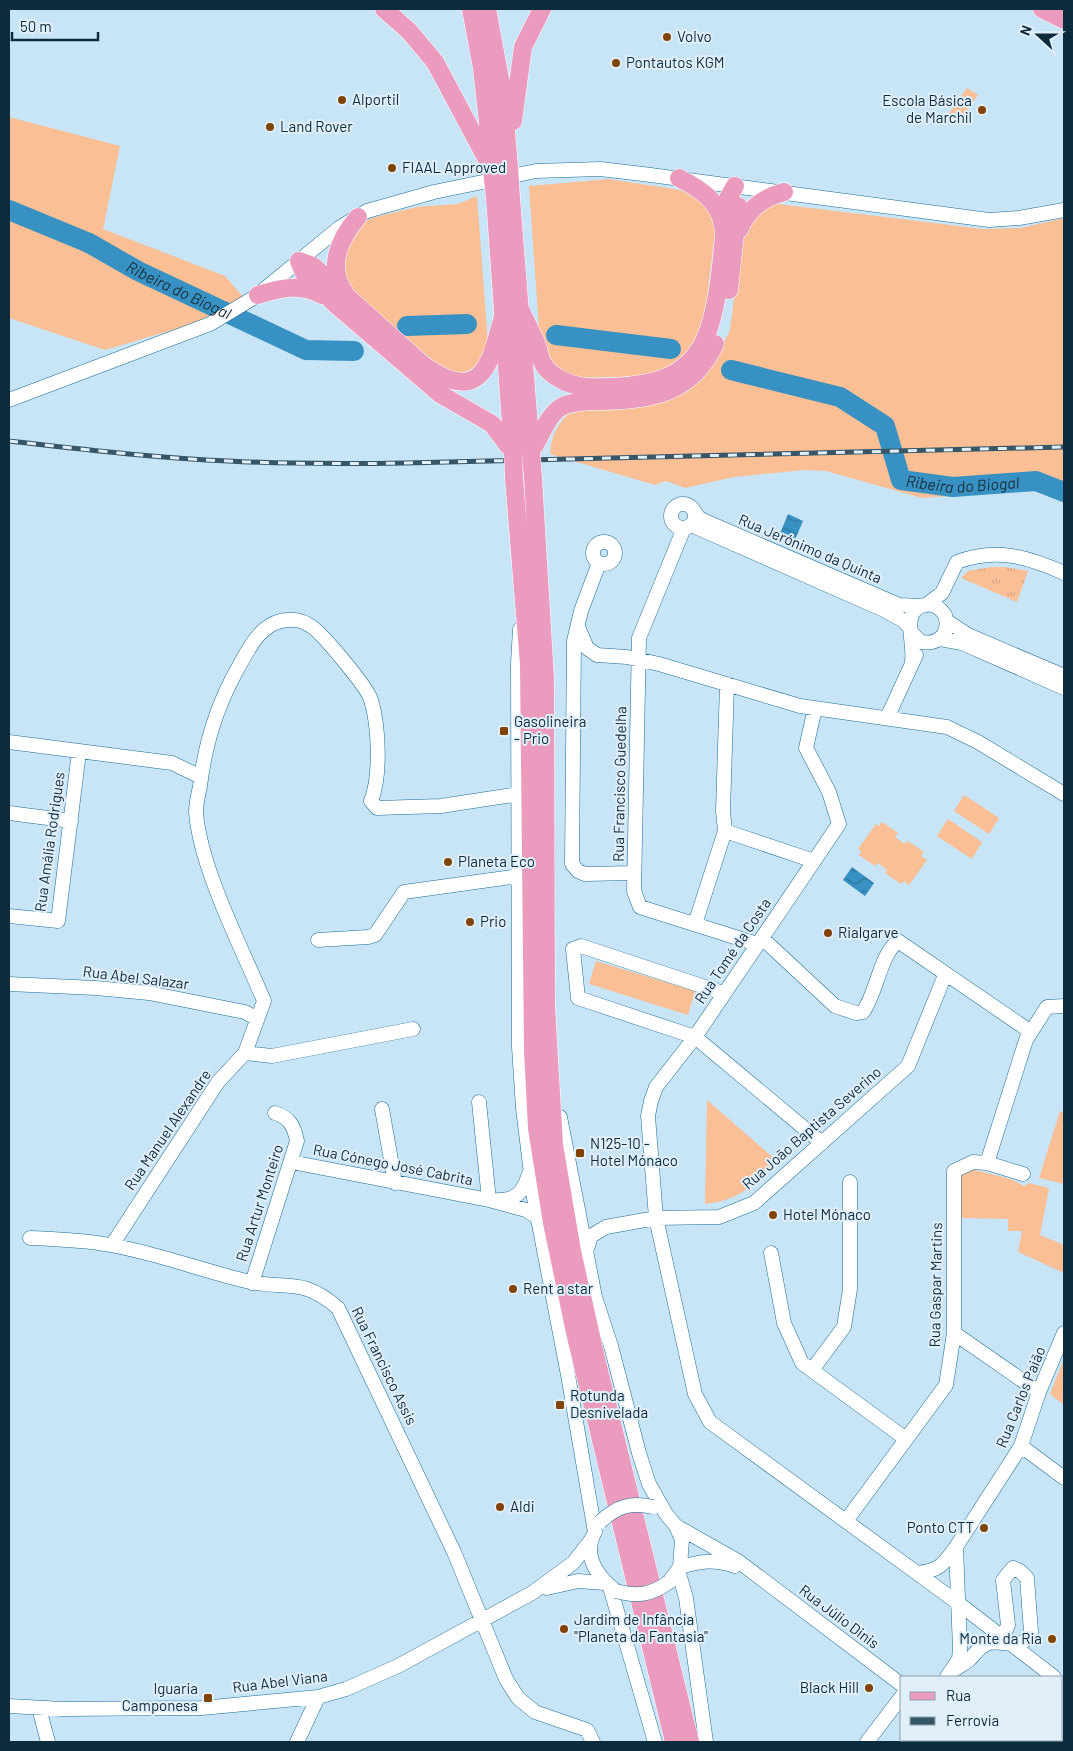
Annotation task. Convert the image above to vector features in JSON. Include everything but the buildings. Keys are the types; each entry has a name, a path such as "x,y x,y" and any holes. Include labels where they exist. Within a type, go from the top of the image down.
{"main road":[{"path":"384,9 409,31 435,62 503,165"},
{"path":"471,9 488,110 503,165"},
{"path":"487,9 502,95 503,198 512,311 531,452 545,678 546,1006 548,1074 554,1145 569,1232 623,1476 690,1742"},
{"path":"503,165 522,47 542,9"},
{"path":"1042,9 1064,20"},
{"path":"531,452 552,416 562,406 587,401 652,398 679,386 702,366 714,346 722,323 729,236 708,196 679,178"},
{"path":"512,311 535,342 543,366 550,373 572,385 596,388 643,386 664,380 686,365 704,342 714,306 739,193 735,186"},
{"path":"729,236 751,209 773,195 784,192"},
{"path":"342,302 336,268 337,251 343,234 358,216"},
{"path":"299,261 304,274 422,364 436,374 453,381 465,381 477,377 487,368 512,311"},
{"path":"258,295 279,288 294,287 310,289 342,302 440,394 492,424 513,452"},
{"path":"512,311 514,478 524,582 529,664 533,1051 537,1128 552,1223 576,1337 674,1742"}],"street":[{"path":"9,400 210,324 242,307 339,228 368,210 434,192 536,171 600,169 989,220 1019,218 1064,210"},
{"path":"683,504 692,508 695,515 682,525 670,515 676,506 683,504"},
{"name":"Rua Jerónimo da Quinta","path":"692,508 699,518 707,522 899,605 934,605 946,618 968,635 1064,676"},
{"name":"Rua Francisco Guedelha","path":"682,525 677,544 639,638 634,891 640,907 694,924 760,941"},
{"name":"Rua Jerónimo da Quinta","path":"682,525 884,610 904,621 921,642 934,641 962,644 1064,688"},
{"path":"912,662 914,651 910,630 912,614 923,605 934,600 947,584 957,562 969,558 1016,555 1064,573"},
{"path":"599,562 581,611 574,640 572,864 585,874 634,873"},
{"path":"524,582 518,663 520,794 519,1047 530,1170 537,1217 595,1531 592,1561 597,1573 610,1587 630,1595 644,1595 658,1591 669,1582 679,1569"},
{"path":"887,718 916,654 947,629 944,603 947,584"},
{"path":"413,1029 272,1056 245,1053 264,1001 214,883 201,841 196,811 201,777 216,713 234,675 260,633 272,624 286,620 300,621 311,625 342,660 371,698 375,718 377,770 376,790 371,801 377,808 440,806 520,794"},
{"path":"578,627 587,648 597,655 638,660 800,706 947,727 960,732 1064,794"},
{"path":"575,674 583,662 597,655"},
{"path":"694,924 725,831 723,811 727,684"},
{"name":"Rua Tomé da Costa","path":"656,1218 648,1116 656,1087 695,1037 839,824 828,792 806,748 815,708"},
{"path":"9,742 172,763 201,777"},
{"name":"Rua Amália Rodrigues","path":"9,916 58,920 79,752"},
{"path":"9,813 70,821"},
{"path":"725,831 814,862"},
{"path":"318,940 368,937 375,934 404,892 519,876"},
{"path":"546,910 561,1130 595,1297 611,1346 639,1453 650,1484 666,1514 676,1526 682,1540 679,1569 686,1598 706,1742"},
{"path":"760,941 835,1006 856,1013 863,1012 871,1000 890,947 898,941 945,975 1031,1032"},
{"path":"724,993 581,946 573,949 578,998 695,1037 822,1142"},
{"name":"Rua João Baptista Severino","path":"616,1225 656,1218 719,1217 754,1203 908,1066 945,975"},
{"name":"Rua Abel Salazar","path":"9,984 96,988 149,993 245,1012 257,1019"},
{"path":"987,1163 1026,1040 1048,1007 1064,1006"},
{"name":"Rua Manuel Alexandre","path":"112,1245 218,1082 245,1053"},
{"path":"479,1102 489,1200"},
{"path":"382,1109 395,1183"},
{"name":"Rua Artur Monteiro","path":"252,1283 297,1140 295,1129 289,1121 275,1114"},
{"name":"Rua Cónego José Cabrita","path":"291,1162 489,1200"},
{"name":"Rua Gaspar Martins","path":"846,1521 946,1385 954,1333 954,1171 974,1162 987,1163 1023,1174"},
{"path":"489,1200 509,1200 518,1196 525,1188 530,1170"},
{"path":"812,1370 844,1327 850,1289 850,1182"},
{"path":"489,1200 526,1210 537,1217"},
{"path":"577,1211 584,1219 598,1226 616,1225"},
{"path":"656,1218 696,1394 710,1422 985,1624 1008,1636 1021,1644 1028,1640 1031,1625 1027,1578 1020,1571 1013,1568 1004,1580 1008,1636 1053,1676"},
{"path":"586,1254 591,1236 606,1227 616,1225"},
{"name":"Rua Francisco Assis","path":"30,1238 112,1245 252,1283 307,1287 323,1294 338,1308 454,1552 484,1621 506,1679 518,1698 535,1712 587,1730 593,1742"},
{"path":"772,1253 784,1323 802,1363 906,1439"},
{"path":"954,1333 1040,1392"},
{"name":"Rua Carlos Paião","path":"917,1573 934,1571 946,1561 1021,1446 1064,1333"},
{"path":"1021,1446 1064,1478"},
{"path":"595,1531 611,1512 624,1505 639,1504 653,1506 666,1514"},
{"name":"Rua Júlio Dinis","path":"676,1526 738,1561 900,1683"},
{"name":"Rua Abel Viana","path":"9,1706 39,1708 202,1708 318,1697 374,1678 532,1594 572,1563 595,1531"},
{"path":"949,1674 959,1659 960,1641 956,1548"},
{"name":"Rua Júlio Dinis","path":"679,1569 700,1561 716,1561 747,1570 757,1576"},
{"name":"Rua Abel Viana","path":"532,1594 570,1582 610,1587"},
{"path":"610,1587 655,1742"},
{"path":"949,1674 968,1660 978,1649 988,1643 1008,1636 1018,1619 1031,1625"},
{"path":"960,1641 968,1629 985,1624"},
{"path":"297,1742 318,1697"},
{"path":"867,1742 900,1699"},
{"path":"39,1708 48,1742"}],"green space":[{"path":"967,88 978,95 957,124 947,116"},
{"path":"9,117 120,146 103,229 225,276 244,298 196,323 105,350 9,318"},
{"path":"609,179 680,190 696,197 708,210 716,225 704,321 697,340 682,357 665,368 646,376 579,378 554,367 540,343 529,186"},
{"path":"477,196 488,344 476,365 465,372 459,372 441,367 352,293 343,276 342,254 354,230 371,218 417,207 458,204"},
{"path":"778,204 983,229 1021,228 1064,218 1064,503 1035,490 922,498 826,471 805,470 734,477 685,488 666,481 655,485 550,454 555,433 567,415 715,361 730,330 742,236 761,210"},
{"path":"992,567 1028,571 1017,602 961,578 968,571"},
{"path":"964,795 999,818 989,834 954,811"},
{"path":"948,819 982,842 972,859 937,836"},
{"path":"882,822 898,833 895,837 905,844 908,841 924,852 921,856 927,860 909,885 904,881 901,884 885,873 887,870 878,863 875,866 859,855 861,851 858,849 876,824 879,826"},
{"path":"596,961 695,991 688,1015 589,984"},
{"path":"707,1100 777,1161 746,1190 728,1199 705,1204"},
{"path":"1060,1111 1064,1113 1064,1184 1039,1178"},
{"path":"971,1169 1011,1179 1024,1186 1029,1183 1049,1188 1040,1235 1064,1245 1064,1273 1018,1252 1022,1231 1008,1231 1008,1219 959,1218 960,1172"},
{"path":"1064,1359 1064,1405 1050,1394"}],"water":[{"path":"788,514 803,521 794,542 779,536"},
{"path":"852,867 874,883 865,896 843,880"}],"waterway":[{"name":"Ribeira do Biogal","path":"9,210 89,243 138,271 306,350 354,351"},
{"name":"Ribeira do Biogal","path":"407,326 467,324"},
{"name":"Ribeira do Biogal","path":"556,335 671,349"},
{"name":"Ribeira do Biogal","path":"731,370 840,397 885,426 901,480 953,487 1036,481 1064,492"}],"railway":[{"path":"9,441 173,458 317,464 1064,447"}],"place":[{"name":"Volvo","path":"667,37"},
{"name":"Pontautos KGM","path":"616,63"},
{"name":"Alportil","path":"342,100"},
{"name":"Escola Básica de Marchil","path":"982,110"},
{"name":"Land Rover","path":"270,127"},
{"name":"FIAAL Approved","path":"392,168"},
{"name":"Gasolineira - Prio","path":"504,731"},
{"name":"Planeta Eco","path":"448,862"},
{"name":"Prio","path":"470,922"},
{"name":"Rialgarve","path":"828,933"},
{"name":"N125-10 - Hotel Mónaco","path":"580,1153"},
{"name":"Hotel Mónaco","path":"773,1215"},
{"name":"Rent a star","path":"513,1289"},
{"name":"Rotunda Desnivelada","path":"560,1405"},
{"name":"Aldi","path":"500,1507"},
{"name":"Ponto CTT","path":"984,1528"},
{"name":"Jardim de Infância \"Planeta da Fantasia\"","path":"564,1629"},
{"name":"Monte da Ria","path":"1052,1639"},
{"name":"Black Hill","path":"869,1688"},
{"name":"Iguaria Camponesa","path":"208,1698"}]}
